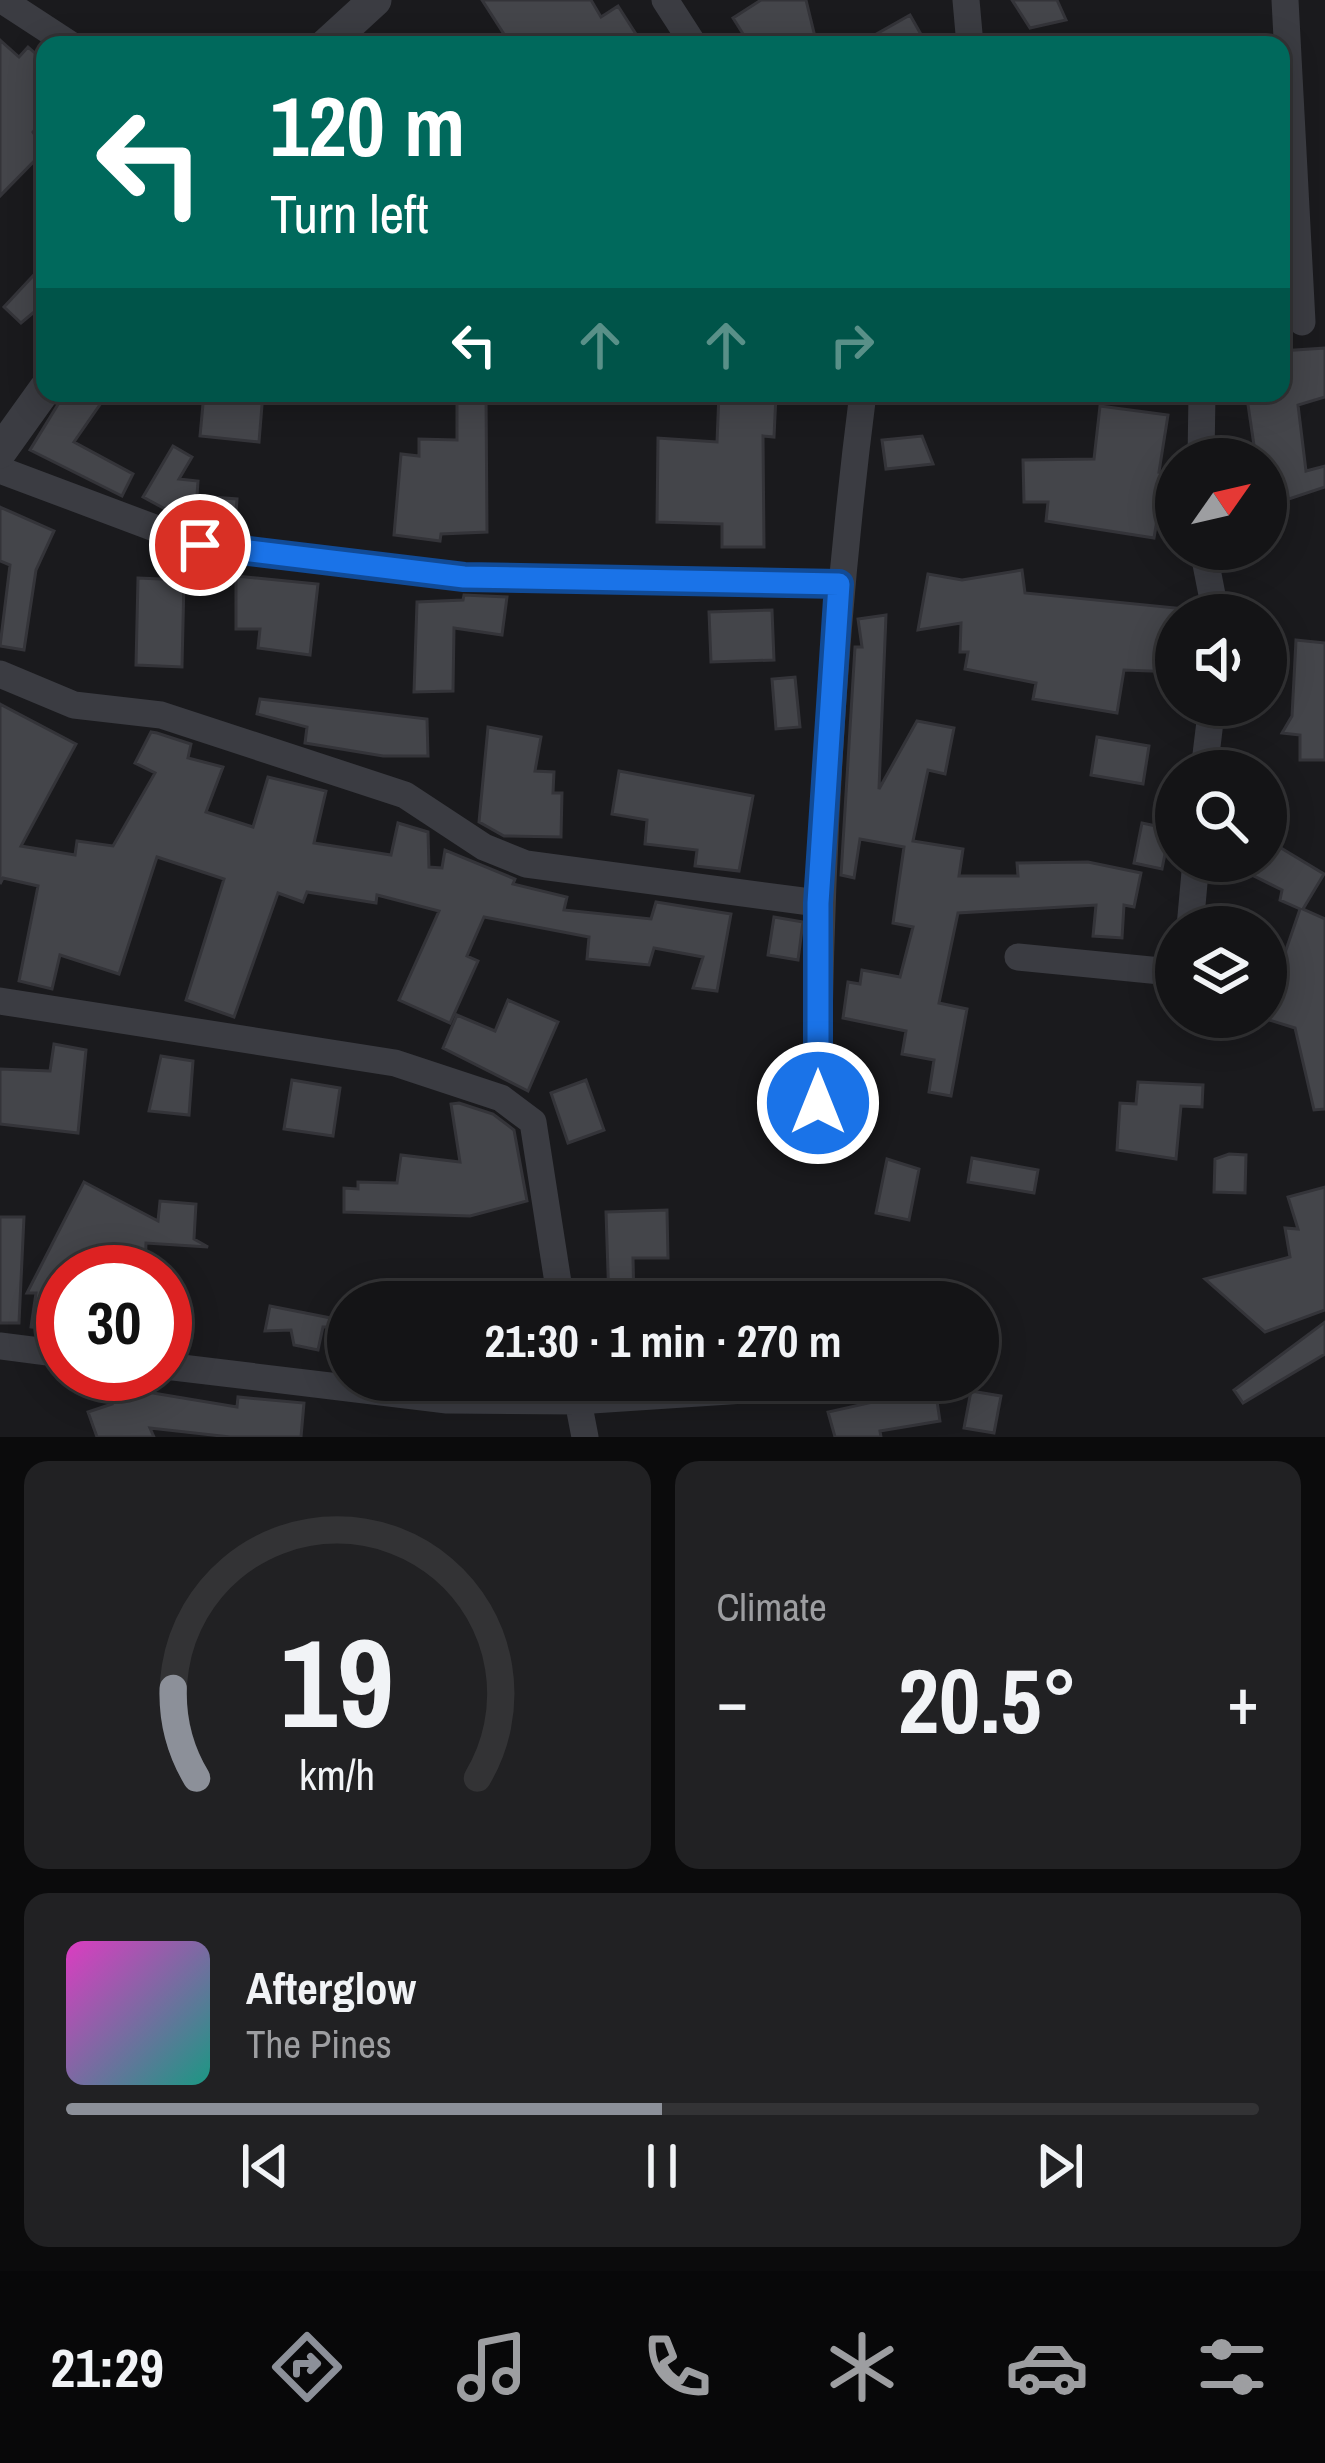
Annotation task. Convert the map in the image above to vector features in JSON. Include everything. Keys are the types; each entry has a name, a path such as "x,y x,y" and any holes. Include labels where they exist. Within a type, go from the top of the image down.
{"street":[{"path":"2,0 56,36"},
{"path":"336,36 375,0"},
{"path":"665,0 688,36"},
{"path":"966,0 969,36"},
{"path":"1285,0 1287,36"},
{"path":"1290,90 1303,323"},
{"path":"36,402 2,450 200,545 464,577 839,584"},
{"path":"818,1144 818,903 839,584 862,402"},
{"path":"1201,438 1202,402"},
{"path":"0,674 74,705 161,716 405,795 484,847 526,864 818,903"},
{"path":"1018,957 1155,970"},
{"path":"0,1001 395,1063 518,1106 533,1122 558,1281"},
{"path":"0,1346 36,1351"},
{"path":"192,1369 327,1386"},
{"path":"577,1401 585,1437"}],"building":[{"path":"482,0 591,0 601,17 618,6 637,36 505,36"},
{"path":"761,0 806,0 815,36 744,36 733,18"},
{"path":"1012,0 1057,0 1066,20 1030,28"},
{"path":"910,15 922,36 873,36"},
{"path":"0,40 19,57 28,47 36,54 36,159 0,196"},
{"path":"36,273 36,310 21,323 4,307"},
{"path":"1325,348 1325,397 1298,405 1306,471 1325,466 1325,487 1289,499 1287,438 1253,438 1248,402 1290,402 1290,350"},
{"path":"59,402 102,402 74,442 133,474 122,496 30,450"},
{"path":"203,402 262,402 259,442 200,436"},
{"path":"457,402 486,402 487,532 441,534 440,541 394,535 401,454 419,456 419,439 457,440"},
{"path":"719,402 776,402 774,437 763,436 764,547 722,547 722,524 657,522 658,438 717,442"},
{"path":"1100,406 1168,415 1164,438 1155,438 1154,538 1046,521 1048,502 1024,502 1023,460 1094,459"},
{"path":"922,436 933,464 886,469 882,440"},
{"path":"173,446 192,457 179,479 198,481 197,496 237,499 235,525 189,522 143,497"},
{"path":"0,507 54,531 36,570 24,650 0,646 10,565 0,561"},
{"path":"1022,570 1025,593 1155,606 1155,671 1124,670 1117,713 1033,699 1036,683 965,669 968,652 960,652 961,623 918,630 928,574 962,580"},
{"path":"236,576 318,584 310,655 258,648 260,629 236,629"},
{"path":"138,578 184,580 182,667 136,665"},
{"path":"464,595 507,597 502,635 454,628 453,691 414,692 417,602 463,600"},
{"path":"772,610 774,660 711,662 709,612"},
{"path":"886,615 879,789 917,721 954,728 945,774 928,770 913,841 963,849 959,876 1018,876 1017,863 1088,862 1141,873 1134,907 1124,905 1122,938 1093,936 1096,905 958,913 939,1003 967,1009 951,1096 929,1092 934,1060 902,1054 906,1031 843,1018 848,982 860,984 862,970 900,977 913,927 893,923 904,847 860,839 854,878 841,875 855,647 862,647 858,619"},
{"path":"1296,640 1325,643 1325,760 1300,760 1300,735 1282,733 1292,716"},
{"path":"795,677 800,727 776,729 772,679"},
{"path":"260,699 427,719 428,756 383,756 305,743 307,727 257,714"},
{"path":"0,704 76,744 21,846 75,855 77,841 113,846 155,773 135,763 151,732 157,733 191,744 188,758 223,767 206,812 253,827 268,777 326,791 314,843 391,855 398,823 428,832 429,867 442,868 445,850 515,879 513,884 567,897 564,910 651,919 656,902 731,914 717,991 693,988 703,957 654,948 649,965 587,959 589,937 484,917 467,956 478,961 450,1023 399,1000 439,911 377,895 376,903 307,892 303,902 278,893 234,1017 186,1000 224,879 157,857 119,974 60,955 52,989 19,981 38,886 3,878 0,884"},
{"path":"488,727 541,737 535,771 554,772 553,793 562,793 561,837 504,836 479,822"},
{"path":"1097,737 1149,746 1143,784 1091,775"},
{"path":"619,771 753,796 739,871 695,866 697,850 645,844 647,820 612,814"},
{"path":"1142,823 1155,826 1155,868 1134,863"},
{"path":"1287,852 1324,874 1303,909 1325,919 1325,1109 1314,1110 1295,1028 1287,1026 1287,947 1300,909 1280,900 1282,890 1266,882 1287,882"},
{"path":"774,917 803,922 798,960 768,955"},
{"path":"508,1000 558,1022 528,1091 443,1048 457,1015 495,1031"},
{"path":"54,1044 86,1050 78,1133 0,1124 0,1069 50,1071"},
{"path":"161,1056 193,1061 189,1115 149,1111"},
{"path":"292,1080 340,1088 333,1136 284,1129"},
{"path":"586,1080 604,1130 568,1143 551,1093"},
{"path":"1138,1082 1203,1085 1202,1107 1181,1106 1176,1159 1117,1150 1120,1103 1136,1104"},
{"path":"842,1090 870,1097 863,1125 836,1119"},
{"path":"451,1104 493,1114 514,1130 527,1201 470,1216 344,1212 344,1188 358,1189 358,1182 397,1183 401,1155 460,1162"},
{"path":"1246,1155 1245,1193 1214,1192 1215,1159"},
{"path":"972,1158 1038,1170 1034,1193 968,1182"},
{"path":"887,1159 919,1169 909,1220 876,1213"},
{"path":"84,1182 158,1221 160,1201 196,1204 194,1239 208,1247 146,1243 52,1245"},
{"path":"1325,1187 1325,1310 1265,1332 1205,1279 1290,1257 1285,1228 1298,1229 1288,1197"},
{"path":"667,1210 668,1258 633,1258 634,1281 608,1281 606,1212"},
{"path":"0,1217 24,1217 19,1323 0,1323"},
{"path":"270,1306 327,1317 318,1350 294,1345 291,1330 265,1331"},
{"path":"1325,1322 1325,1354 1243,1403 1234,1390"},
{"path":"1001,1396 994,1433 964,1428 969,1401 999,1401"},
{"path":"238,1397 304,1403 301,1437 230,1437 150,1428 154,1437 97,1437 88,1412 112,1404 192,1400 237,1407"},
{"path":"877,1401 937,1401 940,1421 880,1431 881,1437 835,1437 828,1412"}],"route":[{"path":"200,545 464,577 676,585 839,584 818,903 818,1103"}]}
